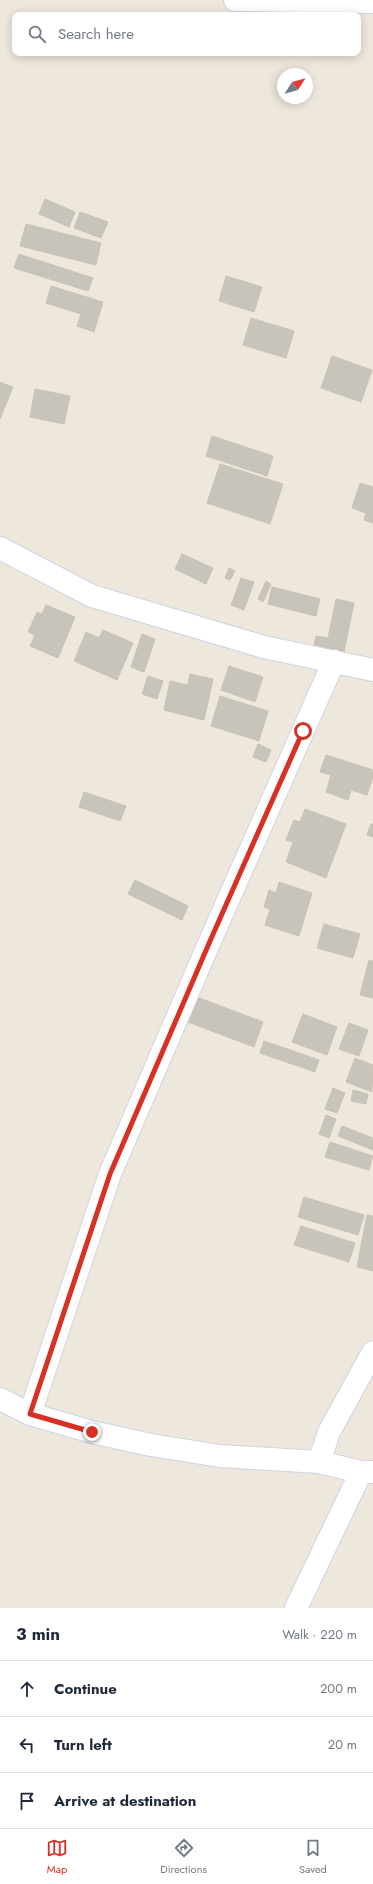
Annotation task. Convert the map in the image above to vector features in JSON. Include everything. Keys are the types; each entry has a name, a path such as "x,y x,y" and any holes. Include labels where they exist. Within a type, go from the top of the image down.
{"street":[{"path":"235,0 373,2"},
{"path":"0,548 92,596 264,647 373,670"},
{"path":"30,1414 110,1174 210,941 334,661"},
{"path":"319,1462 330,1432 373,1352"},
{"path":"0,1399 30,1414 92,1432 151,1446 220,1456 319,1462 367,1472 296,1608"}],"building":[{"path":"45,199 75,212 69,227 39,214"},
{"path":"80,212 108,222 101,238 74,228"},
{"path":"26,224 101,243 96,265 20,246"},
{"path":"19,254 93,278 88,291 14,268"},
{"path":"226,276 262,287 254,312 219,301"},
{"path":"51,286 103,302 94,332 77,326 81,314 46,303"},
{"path":"251,318 294,331 286,358 243,345"},
{"path":"332,356 372,370 361,402 321,388"},
{"path":"0,382 13,387 0,419"},
{"path":"35,389 70,396 64,424 30,417"},
{"path":"212,436 273,456 267,476 206,456"},
{"path":"220,464 283,484 270,524 207,503"},
{"path":"360,483 373,487 373,523 364,520 366,513 352,508"},
{"path":"182,554 213,568 206,584 175,569"},
{"path":"229,568 235,571 230,580 225,578"},
{"path":"241,578 254,582 244,610 231,605"},
{"path":"266,581 271,584 263,602 258,599"},
{"path":"272,587 320,599 316,616 268,604"},
{"path":"336,599 354,603 342,662 312,655 316,636 328,638"},
{"path":"46,605 75,617 58,658 30,646 35,635 28,632 37,612 42,614"},
{"path":"103,630 133,643 117,680 74,661 86,632 99,638"},
{"path":"142,634 155,639 144,672 131,667"},
{"path":"229,666 263,677 255,702 221,690"},
{"path":"190,674 213,679 204,720 164,710 170,681 188,685"},
{"path":"148,676 163,681 157,699 142,694"},
{"path":"220,696 268,711 259,741 211,726"},
{"path":"258,744 271,750 266,762 253,757"},
{"path":"326,755 373,770 373,777 367,795 351,790 348,800 326,792 331,775 320,772"},
{"path":"84,792 126,806 120,821 79,807"},
{"path":"305,809 346,824 326,878 286,862 293,842 286,840 294,820 300,822"},
{"path":"371,824 373,824 373,837 367,835"},
{"path":"135,880 188,906 182,920 128,894"},
{"path":"279,882 312,893 299,936 265,925 270,909 264,907 269,890 276,893"},
{"path":"324,924 360,934 353,958 317,948"},
{"path":"369,960 373,961 373,998 360,995"},
{"path":"197,997 263,1022 254,1047 188,1022"},
{"path":"303,1014 337,1027 327,1055 292,1042"},
{"path":"349,1023 368,1030 359,1056 339,1049"},
{"path":"264,1041 319,1060 315,1072 260,1053"},
{"path":"355,1058 373,1065 372,1092 346,1082"},
{"path":"333,1088 345,1093 337,1113 325,1109"},
{"path":"353,1090 368,1094 366,1104 351,1101"},
{"path":"326,1115 336,1119 329,1138 319,1134"},
{"path":"342,1126 373,1138 373,1150 338,1136"},
{"path":"330,1142 373,1156 369,1170 325,1157"},
{"path":"304,1197 364,1215 358,1235 298,1217"},
{"path":"367,1215 373,1216 373,1271 357,1267"},
{"path":"301,1226 355,1243 349,1262 294,1245"}],"route":[{"path":"92,1432 30,1414 110,1174 210,941 303,731"}]}
